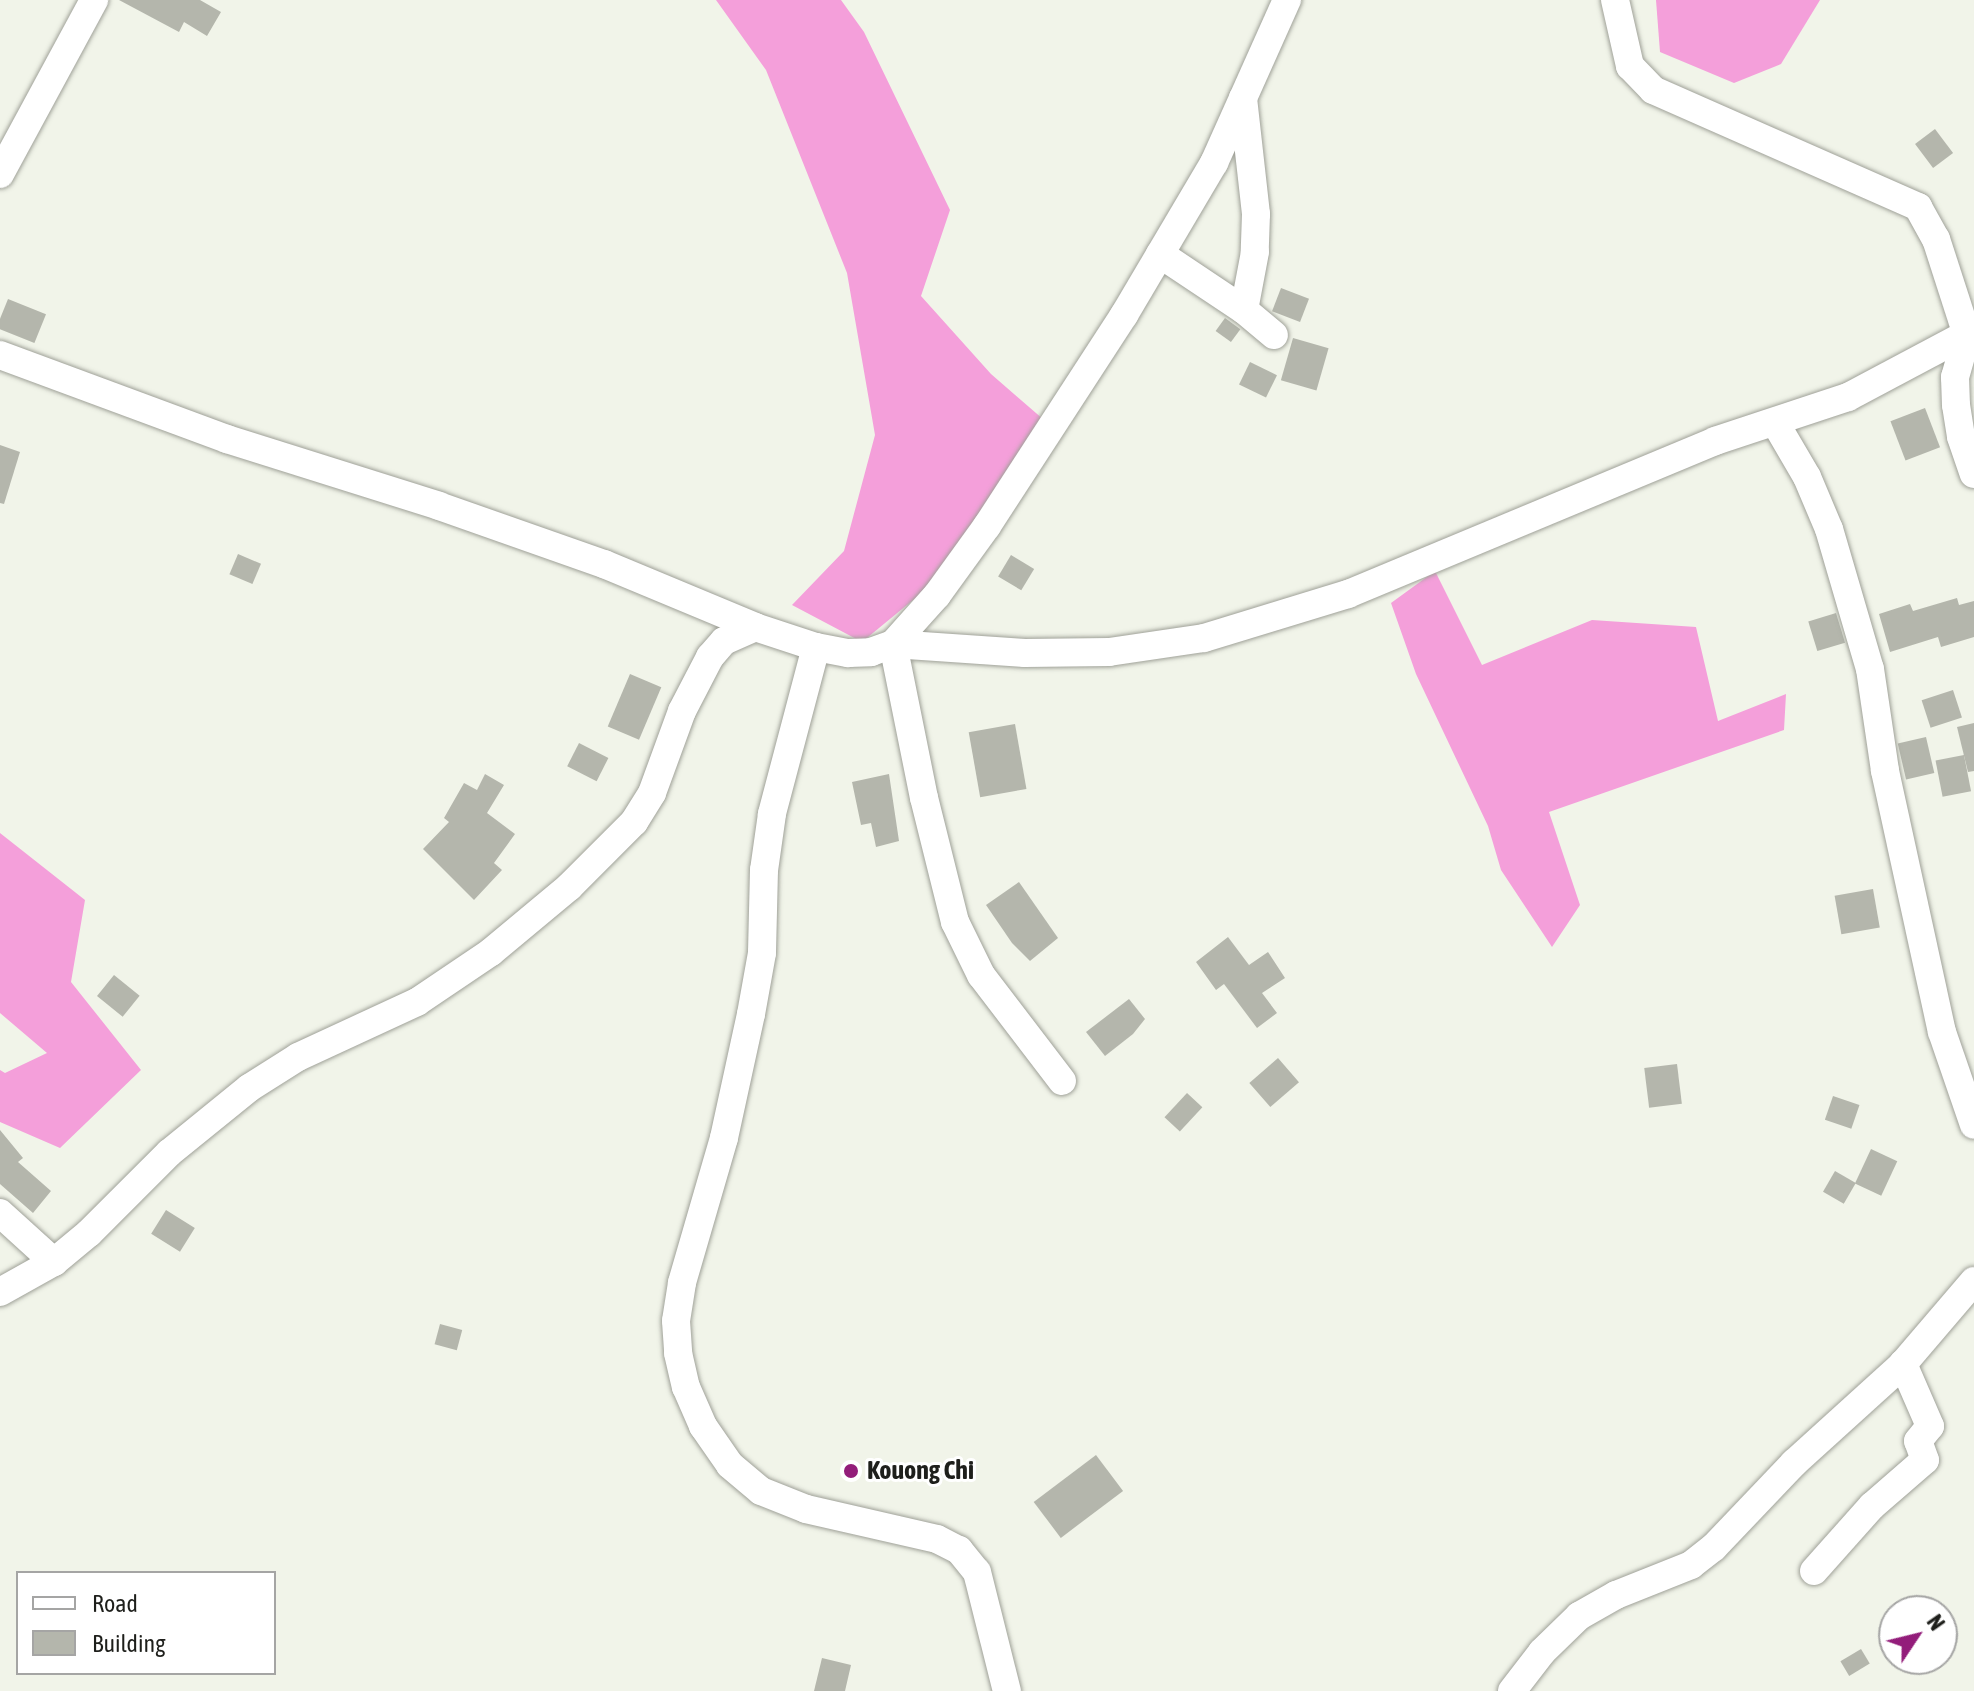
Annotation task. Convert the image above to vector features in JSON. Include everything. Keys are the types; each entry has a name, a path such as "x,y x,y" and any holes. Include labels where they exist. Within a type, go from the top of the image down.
{"street":[{"path":"0,174 94,0"},
{"path":"893,644 919,619 987,526 1160,254 1214,163 1287,0"},
{"path":"1615,0 1630,66 1653,90 1918,207 1936,239 1970,332 1955,377 1956,405 1974,474"},
{"path":"1243,97 1256,214 1255,252 1244,310"},
{"path":"1160,254 1244,310 1274,335"},
{"path":"0,355 227,439 439,506 604,564 755,627 816,647 848,653 871,652 893,644 1025,653 1109,652 1204,638 1348,594 1715,441 1776,424 1848,397 1970,332"},
{"path":"1776,424 1807,477 1829,529 1870,669 1885,771 1942,1032 1974,1125"},
{"path":"0,1292 54,1262 132,1193 169,1153 249,1088 298,1057 417,1002 491,952 569,887 634,822 652,793 682,711 710,657 724,641 755,627"},
{"path":"893,644 924,798 955,922 981,975 1062,1081"},
{"path":"816,647 772,814 764,870 762,953 724,1138 682,1283 676,1321 678,1353 686,1387 703,1426 730,1465 761,1491 806,1509 937,1539 959,1550 977,1572 1007,1691"},
{"path":"0,1213 54,1262"},
{"path":"1512,1691 1542,1652 1579,1616 1616,1595 1691,1565 1714,1547 1794,1463 1903,1364 1974,1281"},
{"path":"1814,1571 1872,1506 1925,1460 1918,1441 1930,1426 1903,1364"}],"shaded area":[{"path":"716,0 841,0 864,32 950,210 921,296 991,374 1051,426 958,563 862,642 792,605 844,551 875,435 847,273 766,70"},
{"path":"1656,0 1820,0 1781,64 1734,83 1660,52"},
{"path":"1435,571 1482,665 1592,620 1696,627 1718,721 1786,694 1784,730 1549,812 1580,905 1552,947 1501,870 1488,826 1416,674 1391,603"},
{"path":"0,833 85,900 71,982 141,1070 60,1148 0,1122 0,1070 5,1073 47,1053 0,1013"}],"building":[{"path":"119,0 200,0 221,12 207,36 184,22 179,32"},
{"path":"1935,129 1953,153 1933,168 1915,144"},
{"path":"1281,288 1309,299 1300,322 1272,311"},
{"path":"8,299 46,314 34,343 0,329 0,319"},
{"path":"1225,318 1240,329 1231,342 1216,331"},
{"path":"1293,338 1329,348 1316,390 1281,380"},
{"path":"1250,362 1277,375 1266,398 1239,384"},
{"path":"1925,408 1940,447 1906,460 1890,421"},
{"path":"0,445 20,452 4,504 0,503"},
{"path":"238,554 261,564 252,584 229,574"},
{"path":"1011,555 1034,569 1021,590 998,576"},
{"path":"1957,598 1959,605 1974,601 1974,637 1941,647 1938,637 1890,652 1879,614 1910,604 1913,611"},
{"path":"1836,613 1845,643 1817,651 1808,621"},
{"path":"630,674 661,687 639,740 608,726"},
{"path":"1953,690 1962,718 1931,728 1922,700"},
{"path":"1974,723 1974,771 1968,772 1957,727"},
{"path":"1015,724 1026,789 980,797 969,732"},
{"path":"1926,737 1934,773 1906,780 1898,744"},
{"path":"579,743 608,758 597,781 567,766"},
{"path":"1964,755 1971,791 1943,797 1936,761"},
{"path":"485,774 504,785 487,813 515,834 494,863 502,870 474,900 423,849 449,822 444,818 464,783 477,790"},
{"path":"889,774 899,841 876,847 871,823 861,825 852,782"},
{"path":"1019,882 1058,938 1030,961 1012,943 986,905"},
{"path":"1873,889 1880,927 1841,934 1835,896"},
{"path":"1228,937 1249,965 1268,952 1285,978 1262,993 1277,1013 1257,1028 1224,984 1216,990 1196,962"},
{"path":"114,975 140,996 123,1017 97,996"},
{"path":"1129,999 1145,1019 1133,1034 1105,1056 1086,1032"},
{"path":"1278,1058 1299,1082 1270,1107 1249,1083"},
{"path":"1677,1064 1682,1104 1649,1108 1644,1068"},
{"path":"1187,1093 1202,1107 1180,1131 1164,1117"},
{"path":"1833,1096 1859,1105 1851,1129 1825,1120"},
{"path":"0,1130 23,1158 18,1162 51,1191 33,1213 0,1184"},
{"path":"1871,1149 1897,1161 1881,1196 1855,1183"},
{"path":"1835,1171 1856,1183 1844,1204 1823,1192"},
{"path":"166,1210 195,1228 180,1252 151,1234"},
{"path":"440,1324 462,1330 457,1350 435,1344"},
{"path":"1096,1455 1123,1491 1061,1538 1034,1502"},
{"path":"1861,1649 1870,1664 1849,1676 1840,1661"},
{"path":"822,1658 851,1665 845,1691 814,1691"}],"place":[{"name":"Kouong Chi","path":"851,1471"}]}
